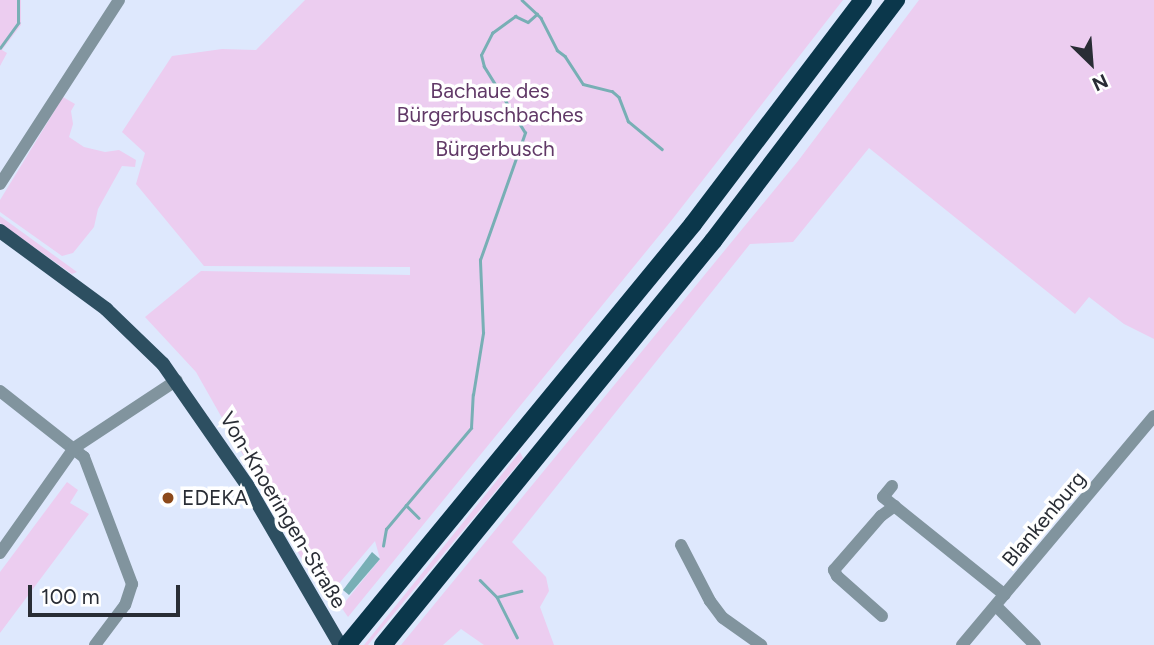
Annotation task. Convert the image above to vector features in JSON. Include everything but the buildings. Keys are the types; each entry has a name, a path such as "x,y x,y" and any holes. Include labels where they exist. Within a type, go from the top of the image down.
{"highway":[{"path":"352,639 693,224 863,0"},
{"path":"383,645 713,241 896,0"}],"main road":[{"name":"Von-Knoeringen-Straße","path":"0,231 106,309 177,380 247,485 340,645"}],"street":[{"path":"0,184 119,0"},
{"path":"0,553 74,448 177,380"},
{"path":"0,391 83,457 132,584 125,605 95,645"},
{"name":"Blankenburg","path":"962,645 1152,424"},
{"path":"892,486 883,497 1000,600 1035,645"},
{"path":"882,616 837,576 834,570 881,516 895,506"},
{"path":"681,545 710,601 723,618 761,645"}],"green space":[{"path":"0,0 21,0 21,25 2,50 7,53 0,66"},
{"name":"Bürgerbusch","path":"305,0 843,0 671,221 348,617 341,607 380,559 375,541 325,600 196,372 145,317 201,271 410,275 410,267 204,266 136,184 145,153 122,132 172,56 222,49 256,50"},
{"path":"919,0 1154,0 1154,339 1124,324 1089,297 1075,314 869,148 793,242 750,244 512,542 546,577 549,591 540,607 554,645 484,645 461,629 443,645 401,645 798,161"},
{"path":"63,97 75,104 71,111 73,124 69,137 84,147 105,152 119,150 136,160 135,167 122,166 98,209 94,227 73,253 62,256 0,212 0,200"},
{"path":"0,216 77,272 72,274 0,223"},
{"path":"520,452 523,458 368,645 364,645"},
{"path":"67,482 78,490 70,503 89,514 0,633 0,572"}],"shaded area":[{"path":"372,552 380,559 349,595 343,590"}],"waterway":[{"path":"0,48 18,23 18,0"},
{"path":"522,0 541,18 557,50 565,56 583,84 612,91 619,97 628,121 662,149"},
{"path":"383,546 386,529 471,428 473,395 483,333 480,260 525,133 484,67 481,55 492,33 515,16 528,22 537,14"},
{"path":"406,505 419,518"},
{"path":"480,580 497,597 517,637"},
{"path":"497,597 521,591"}],"place":[{"name":"EDEKA","path":"168,498"}],"park label":[{"name":"Bachaue des Bürgerbuschbaches","path":"490,103"}]}
